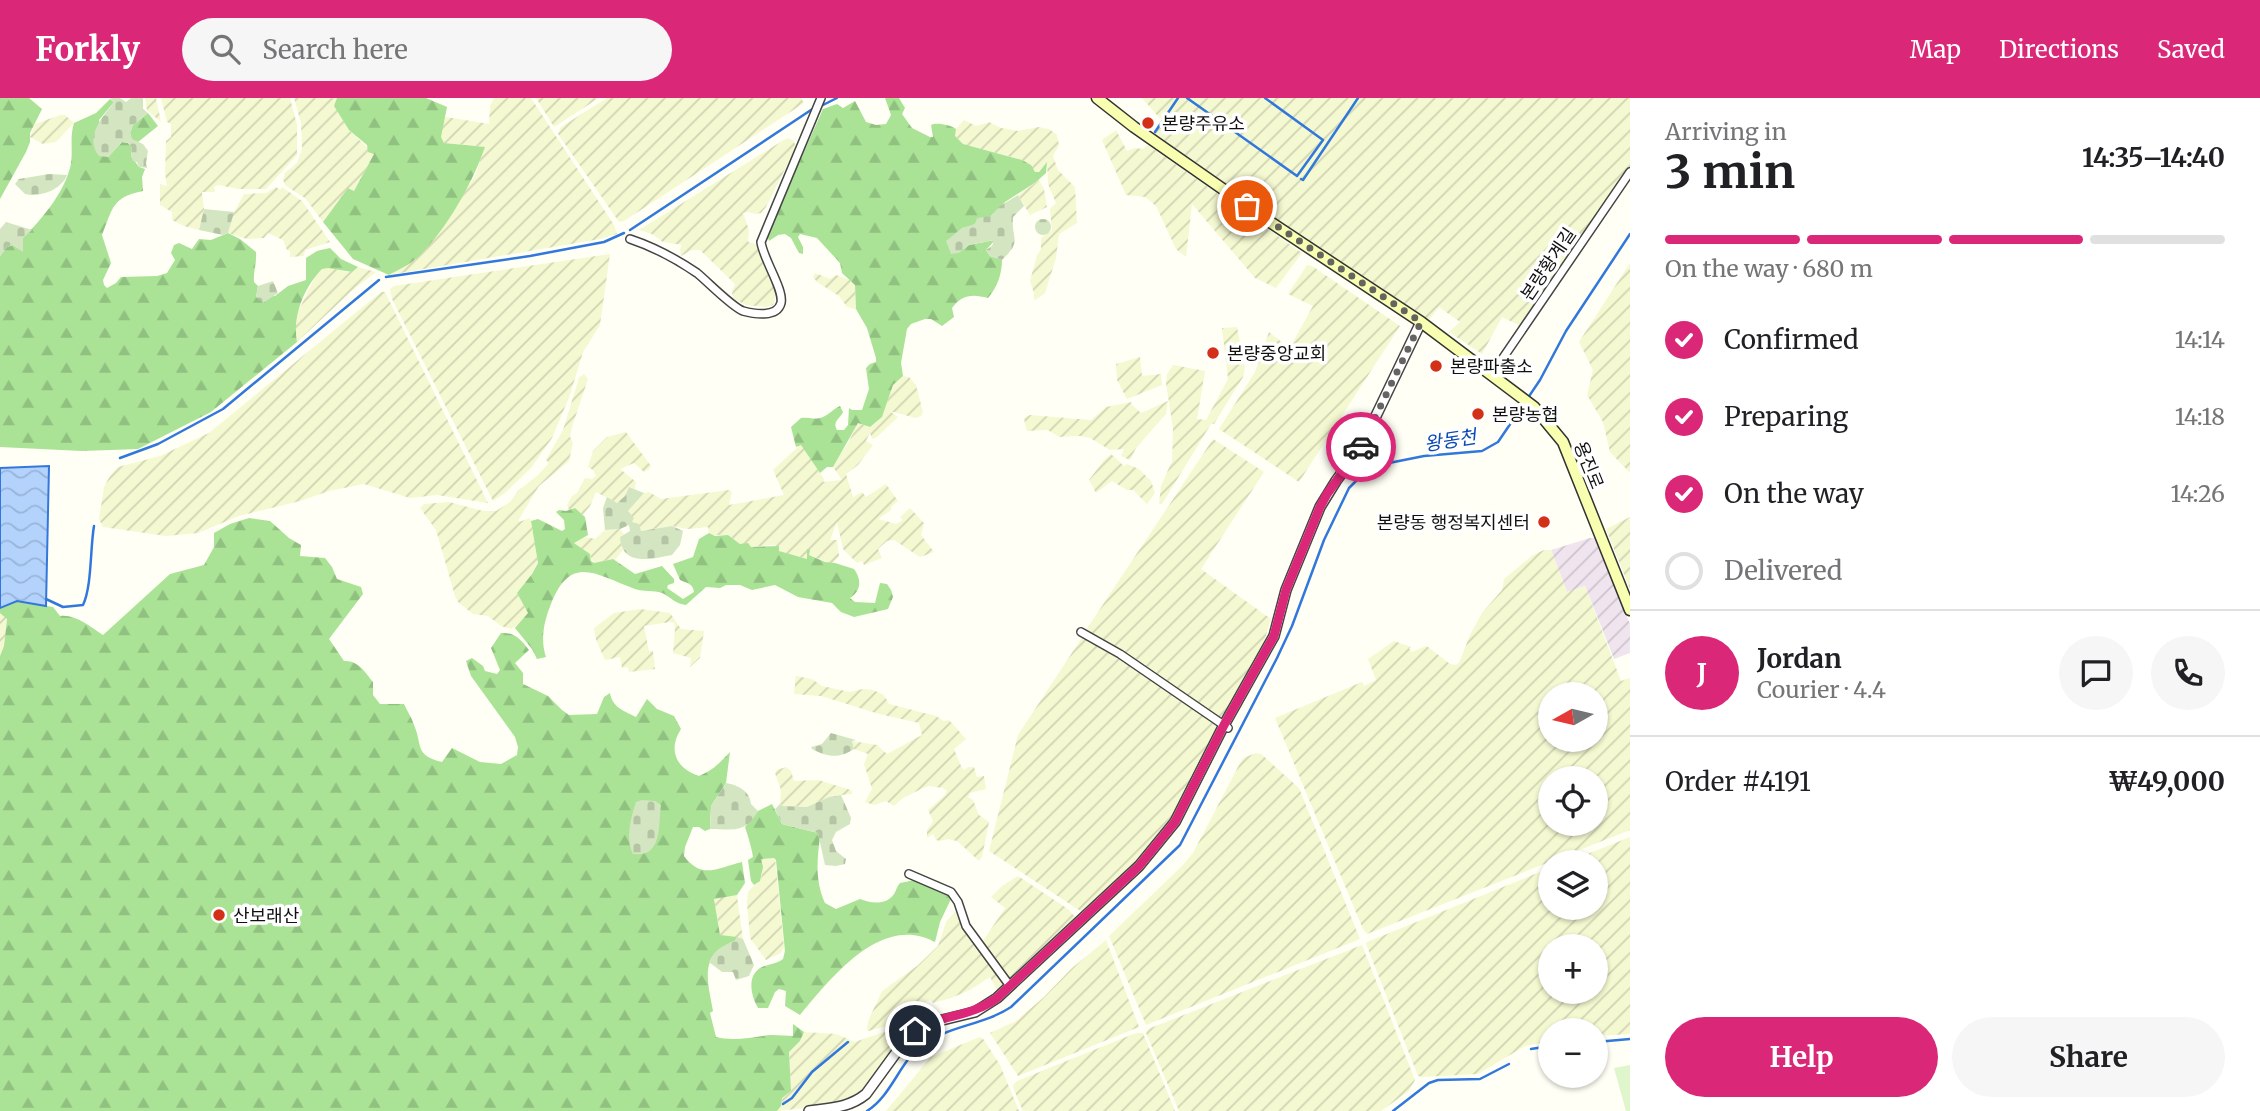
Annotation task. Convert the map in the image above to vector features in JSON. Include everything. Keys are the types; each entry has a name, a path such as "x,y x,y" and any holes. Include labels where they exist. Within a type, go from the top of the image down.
{"main road":[{"name":"용진로","path":"1097,98 1269,222 1421,322 1531,404 1563,442 1630,610"}],"street":[{"path":"630,239 648,244 696,273 742,311 768,314 776,310 781,304 781,294 762,253 761,242 821,98"},
{"name":"본량황계길","path":"1492,374 1630,172"},
{"path":"809,1111 849,1106 858,1101 909,1035 930,1023 975,1012 997,998 1139,866 1167,835 1274,636 1286,590 1320,507 1362,445 1421,322"},
{"path":"1081,632 1120,654 1226,727"},
{"path":"909,874 951,892 958,902 966,926 1010,986"}],"shaded area":[{"path":"1595,538 1630,624 1630,653 1614,659 1585,586 1567,592 1551,550"}],"green space":[{"path":"0,98 29,98 42,109 30,133 26,152 0,199"},
{"path":"110,98 120,98 126,102 131,98 143,98 143,109 148,113 133,125 130,133 132,139 143,144 148,151 147,168 139,167 137,162 133,161 132,148 128,143 122,142 108,157 99,156 95,149 93,142 96,128 114,102"},
{"path":"145,98 156,98 161,122 147,110"},
{"path":"161,98 290,98 297,125 297,155 266,189 239,189 218,185 214,187 215,192 202,192 204,209 199,230 184,226 172,220 172,212 160,205 160,184 167,186 166,141 171,137 171,124 167,122"},
{"path":"294,98 337,98 335,106 349,130 374,154 354,191 349,188 323,222 305,198 286,186 283,180 285,173 297,163 302,149 301,123"},
{"path":"337,98 426,98 447,107 441,137 444,143 485,147 473,176 448,221 417,258 389,275 353,259 323,222 348,188 354,191 374,154 368,152 367,145 349,130 334,106"},
{"path":"494,98 531,98 614,225 617,234 389,275 415,260 456,206 476,174 484,147 444,143 441,137 442,122 446,117 489,124 490,106"},
{"path":"536,98 599,98 554,127"},
{"path":"607,98 801,98 804,103 619,222 558,134 561,127"},
{"path":"885,98 899,98 905,108 902,114 912,128 930,137 933,137 931,125 947,125 956,129 955,136 963,144 1022,160 1031,165 1035,172 1039,172 1047,162 1046,173 1005,202 991,216 970,227 962,228 958,253 969,245 995,240 986,250 990,256 1002,260 1000,276 994,290 988,298 973,296 960,300 952,308 954,317 942,326 931,319 911,324 907,329 901,363 903,376 893,385 882,417 870,427 858,423 833,467 827,467 820,473 801,445 796,447 791,427 801,418 816,419 840,406 843,412 836,422 836,427 837,430 844,430 848,425 849,408 862,410 869,389 866,368 876,362 876,358 867,328 856,309 855,285 842,273 840,263 817,238 800,234 798,237 803,254 799,253 791,238 785,234 769,241 767,235 823,109 837,104 843,108 855,101 866,122 886,124 891,115"},
{"path":"1142,98 1630,98 1630,167 1521,326 1502,317 1482,354 1449,332 1460,322 1439,307 1429,320 1277,221 1155,134 1163,122"},
{"path":"110,99 114,102 99,120 108,157 122,142 128,143 132,148 131,156 139,167 145,169 142,177 143,191 119,200 102,235 111,263 103,280 107,288 121,277 157,276 167,273 175,260 171,253 174,245 179,243 192,249 199,239 211,240 228,233 256,252 256,297 275,296 288,286 306,280 306,258 317,251 330,248 341,259 358,267 352,272 322,269 310,284 301,303 296,323 297,342 211,412 138,449 82,451 0,447 0,256 7,247 13,245 23,251 23,238 51,206 67,178 74,123 96,113"},
{"path":"148,113 158,126 138,142 132,140 130,133 133,125"},
{"path":"65,115 74,123 56,142 43,144 30,137 35,124"},
{"path":"964,120 976,126 989,122 1001,128 1018,131 1039,127 1049,129 1057,135 1059,145 1053,156 1058,170 1075,187 1077,223 1059,234 1056,258 1045,293 1037,299 1034,300 1030,281 1041,249 1041,238 1052,230 1050,209 1056,203 1048,184 1047,163 1035,172 1022,160 963,144 955,136 956,129"},
{"path":"1116,130 1127,151 1143,149 1148,145 1302,253 1276,288 1255,278 1192,204 1186,257 1176,249 1156,206 1145,197 1126,195 1102,140"},
{"path":"787,138 793,140 796,146 766,207 761,213 743,213 749,230 748,242 756,244 776,293 773,305 746,305 734,299 732,293 735,284 700,250 692,250 681,256 682,245 663,242 652,234 639,230"},
{"path":"49,174 67,175 55,188 37,195 25,194 15,184 19,179"},
{"path":"1039,180 1044,189 1047,207 1030,215 1018,195"},
{"path":"276,187 280,190 282,187 302,201 330,242 305,250 304,256 290,257 290,251 283,240 268,233 264,238 247,239 228,233 233,214 244,194 266,193"},
{"path":"1018,195 1024,206 1013,217 1014,244 1002,260 990,256 986,250 992,246 994,240 969,245 958,253 951,254 946,241 962,228 975,224 977,218 991,216 1000,206"},
{"path":"204,209 234,212 228,233 223,235 199,230"},
{"path":"1040,219 1046,219 1051,227 1049,233 1040,235 1035,230 1035,224"},
{"path":"6,222 32,230 23,238 23,252 12,245 0,256 0,229"},
{"path":"610,254 600,325 583,352 570,395 552,438 531,468 493,501 392,299 390,289 394,286"},
{"path":"1630,263 1630,473 1610,452 1603,422 1587,395 1593,370 1579,342"},
{"path":"1307,265 1400,326 1299,482 1219,429 1255,372 1269,332 1284,344 1293,342 1313,306 1288,294"},
{"path":"328,267 352,272 358,267 376,272 297,342 294,327 296,316 316,275"},
{"path":"815,273 830,279 836,275 850,280 855,285 856,309 847,307 839,296 817,282 813,277"},
{"path":"273,281 278,293 263,303 256,297 258,286"},
{"path":"381,292 385,292 488,503 437,495 410,498 364,484 239,516 198,533 166,536 103,527 99,519 104,487 118,467 160,456 209,433"},
{"path":"1237,327 1245,368 1243,377 1162,504 1159,504 1161,486 1172,461 1173,429 1167,374 1173,365 1205,371 1197,419 1206,420 1228,379 1222,328"},
{"path":"1140,357 1142,376 1161,374 1162,385 1127,399 1117,380 1116,364"},
{"path":"584,374 588,379 572,427 570,437 573,443 569,461 539,486 519,519 519,522 530,518 538,562 517,593 528,613 520,624 511,629 501,626 488,616 473,614 458,602 436,530 420,508 424,504 449,502 483,511 496,511 510,502 518,491 549,463 546,460 563,430 579,378"},
{"path":"903,376 909,377 916,385 923,412 921,416 916,418 890,411 898,417 877,437 872,439 870,433 866,441 873,445 858,465 846,474 853,497 862,492 866,497 886,484 898,501 878,519 896,524 903,520 900,517 910,508 924,523 921,535 934,552 920,557 894,540 887,541 878,549 882,558 864,565 862,561 857,563 843,549 837,522 830,540 837,540 839,556 832,564 809,555 810,550 808,559 779,551 779,547 774,545 751,547 740,544 728,535 712,535 708,527 688,529 672,526 641,531 631,522 628,511 644,493 649,492 661,499 729,490 732,492 729,505 784,495 773,470 801,444 824,479 823,482 842,480 833,467 836,460 858,423 870,427 882,417 893,385"},
{"path":"1168,401 1166,414 1136,448 1130,460 1121,456 1124,449 1110,450 1090,438 1059,437 1048,430 1027,431 1024,418 1030,415 1091,420 1106,407 1132,402 1141,413"},
{"path":"626,432 651,466 644,472 634,463 620,469 636,482 635,489 629,487 625,496 617,503 596,492 583,515 575,508 569,510 567,505 585,478 592,479 596,476 588,467 593,451 607,437"},
{"path":"1213,439 1264,472 1201,569 1271,619 1263,645 1219,719 1086,634 1086,630"},
{"path":"1111,454 1124,466 1127,464 1139,469 1151,481 1155,493 1147,504 1133,490 1127,490 1112,481 1096,493 1089,480"},
{"path":"629,487 644,493 628,511 634,518 632,522 639,524 641,531 672,526 683,531 680,545 672,555 647,559 632,557 622,547 620,537 630,531 629,525 605,530 603,508 607,497 617,503 625,496"},
{"path":"575,508 585,517 588,535 574,543 590,554 591,561 594,563 613,559 635,574 662,566 674,579 674,583 667,588 683,599 694,592 689,584 680,580 673,564 693,557 699,539 709,533 715,536 728,535 740,544 748,543 751,547 779,546 779,551 807,559 807,549 810,550 809,555 825,562 854,569 859,585 850,598 855,602 875,603 880,583 887,584 893,597 888,609 854,617 841,612 832,603 798,597 775,585 752,590 740,585 706,587 686,605 662,593 635,589 597,574 576,573 567,578 551,604 544,630 546,657 537,659 515,628 528,613 517,593 538,563 531,521 538,519 562,531 565,529 564,520 556,512"},
{"path":"1630,517 1630,589 1606,529"},
{"path":"249,518 270,521 301,545 300,556 325,558 337,579 361,587 363,594 329,639 344,661 357,665 367,674 373,682 373,695 380,704 404,704 423,753 433,759 442,762 452,748 480,762 501,764 517,755 515,737 471,676 466,661 472,658 483,666 485,671 497,674 500,670 491,648 501,633 514,635 529,650 515,663 523,673 523,684 548,696 569,715 597,714 604,697 610,693 616,705 636,717 647,699 657,709 674,716 681,729 675,744 676,757 691,773 699,776 716,766 730,752 726,783 711,806 710,829 705,831 693,827 684,856 697,868 704,870 742,862 745,883 737,895 714,899 720,935 737,937 716,953 708,969 713,1011 710,1013 716,1037 734,1039 770,1035 793,1036 793,1024 804,1032 800,1041 789,1052 791,1091 782,1098 777,1111 0,1111 0,656 7,619 0,613 0,608 17,601 53,607 60,616 77,619 103,635 170,574 204,565 214,547 214,533"},
{"path":"620,529 624,534 620,537 623,550 615,560 594,563 589,554 573,542 586,537 595,539 605,530"},
{"path":"1551,550 1567,592 1585,586 1621,681 1630,678 1630,830 1579,850 1538,850 1538,866 1367,934 1275,718 1362,682 1364,686 1376,680 1368,659 1394,641 1411,647 1409,648 1412,652 1426,646 1450,664 1456,665 1482,613 1502,590 1504,579 1533,555"},
{"path":"640,609 670,613 681,629 704,631 700,658 690,667 691,658 673,653 675,628 674,623 670,622 644,626 649,651 653,651 655,669 629,672 628,667 622,668 620,657 605,660 594,628 614,613"},
{"path":"0,613 7,618 4,646 0,656"},
{"path":"1083,636 1097,642 1211,719 1218,729 1173,820 1154,845 1082,912 989,851 1018,735"},
{"path":"796,676 812,679 822,686 850,692 873,690 884,695 889,704 936,716 944,721 949,720 966,739 954,749 961,766 964,770 974,767 977,777 984,776 986,789 970,793 968,797 973,800 979,815 989,822 979,861 957,841 936,840 933,834 927,838 927,830 933,821 928,810 945,795 947,791 943,788 929,786 903,798 894,806 886,801 874,805 865,802 872,789 864,764 868,754 854,749 852,741 877,745 887,754 922,735 919,723 821,696 794,694"},
{"path":"831,733 856,740 852,741 854,749 833,756 812,749 811,747 822,744"},
{"path":"1261,754 1299,788 1360,939 1146,1025 1109,936 1193,853 1243,758"},
{"path":"786,767 791,771 794,781 818,780 848,789 852,794 832,796 807,807 783,806 780,804 781,790 775,773"},
{"path":"726,783 743,789 758,811 748,824 738,829 710,829 711,806"},
{"path":"841,795 851,818 850,824 836,832 832,840 836,851 846,859 845,864 825,865 818,833 782,824 775,809 780,804 807,807 829,797"},
{"path":"655,801 661,805 659,830 650,851 633,854 629,842 631,821 636,802"},
{"path":"772,804 782,824 818,833 818,879 825,903 836,909 860,899 882,902 891,898 900,883 915,880 950,895 951,899 940,922 935,942 915,935 895,936 877,943 842,968 800,1015 785,1006 786,991 779,989 768,1008 758,1008 751,986 754,975 762,967 783,959 785,951 776,860 761,859 763,867 760,881 754,885 748,860 753,857 745,827 758,811"},
{"path":"1630,837 1630,1034 1608,1035 1608,1018 1538,1018 1538,1043 1525,1046 1478,1074 1418,1076 1367,942 1538,873 1538,920 1608,920 1608,850 1598,850"},
{"path":"775,858 784,947 781,953 766,960 750,938 747,902 748,892 762,875 761,859"},
{"path":"1018,876 1068,909 1076,918 1013,979 1008,978 983,946 983,941 1005,908 991,897"},
{"path":"737,895 743,939 720,935 714,898"},
{"path":"956,911 980,953 1005,986 998,992 990,977 951,998 933,1003 930,1000 911,1009 907,1021 868,1031 869,1019 882,991 917,966 938,946 946,922"},
{"path":"737,937 743,939 754,965 749,976 736,980 733,972 722,972 709,962 716,951 735,941"},
{"path":"1106,940 1139,1027 1018,1076 990,1033 1016,1021"},
{"path":"1362,945 1415,1080 1409,1091 1381,1111 1179,1111 1146,1033 1148,1029"},
{"path":"898,1027 905,1029 904,1035 858,1094 832,1105 777,1111 782,1098 791,1091 789,1052 800,1041 804,1032 836,1034 855,1042"},
{"path":"1136,1033 1143,1033 1175,1111 1023,1111 1013,1085 1017,1081"},
{"path":"980,1037 1000,1065 1019,1111 886,1111 931,1057"},
{"path":"1630,1065 1630,1111 1626,1111 1614,1068"}],"water":[{"path":"49,466 46,606 17,601 0,608 0,468"}],"waterway":[{"path":"823,105 837,98"},
{"path":"1155,132 1178,98"},
{"path":"1187,98 1297,176 1323,140 1265,98"},
{"path":"1301,179 1303,180 1358,98"},
{"path":"630,230 814,108"},
{"path":"386,277 530,256 604,242 624,233"},
{"name":"왕동천","path":"867,1111 883,1096 907,1061 922,1045 1011,1007 1180,845 1277,658 1324,540 1349,488 1364,473 1384,464 1424,456 1482,451 1498,442 1540,380 1566,331 1630,234"},
{"path":"120,458 158,444 223,409 379,280"},
{"path":"46,599 63,607 83,605 89,578 94,526"},
{"path":"1608,1041 1630,1039"},
{"path":"783,1104 792,1098 812,1072 848,1042"},
{"path":"1531,1049 1538,1048"},
{"path":"1393,1111 1429,1083 1438,1080 1480,1079 1509,1064"}],"way so far":[{"path":"1247,206 1421,322 1361,447"}],"place":[{"name":"본량주유소","path":"1148,123"},
{"name":"본량중앙교회","path":"1213,353"},
{"name":"본량파출소","path":"1436,366"},
{"name":"본량농협","path":"1478,414"},
{"name":"본량동 행정복지센터","path":"1544,522"},
{"name":"산보래산","path":"219,915"}],"route":[{"path":"915,1031 930,1023 975,1012 997,998 1139,866 1167,835 1224,725 1269,647 1286,590 1320,507 1361,447"}]}
